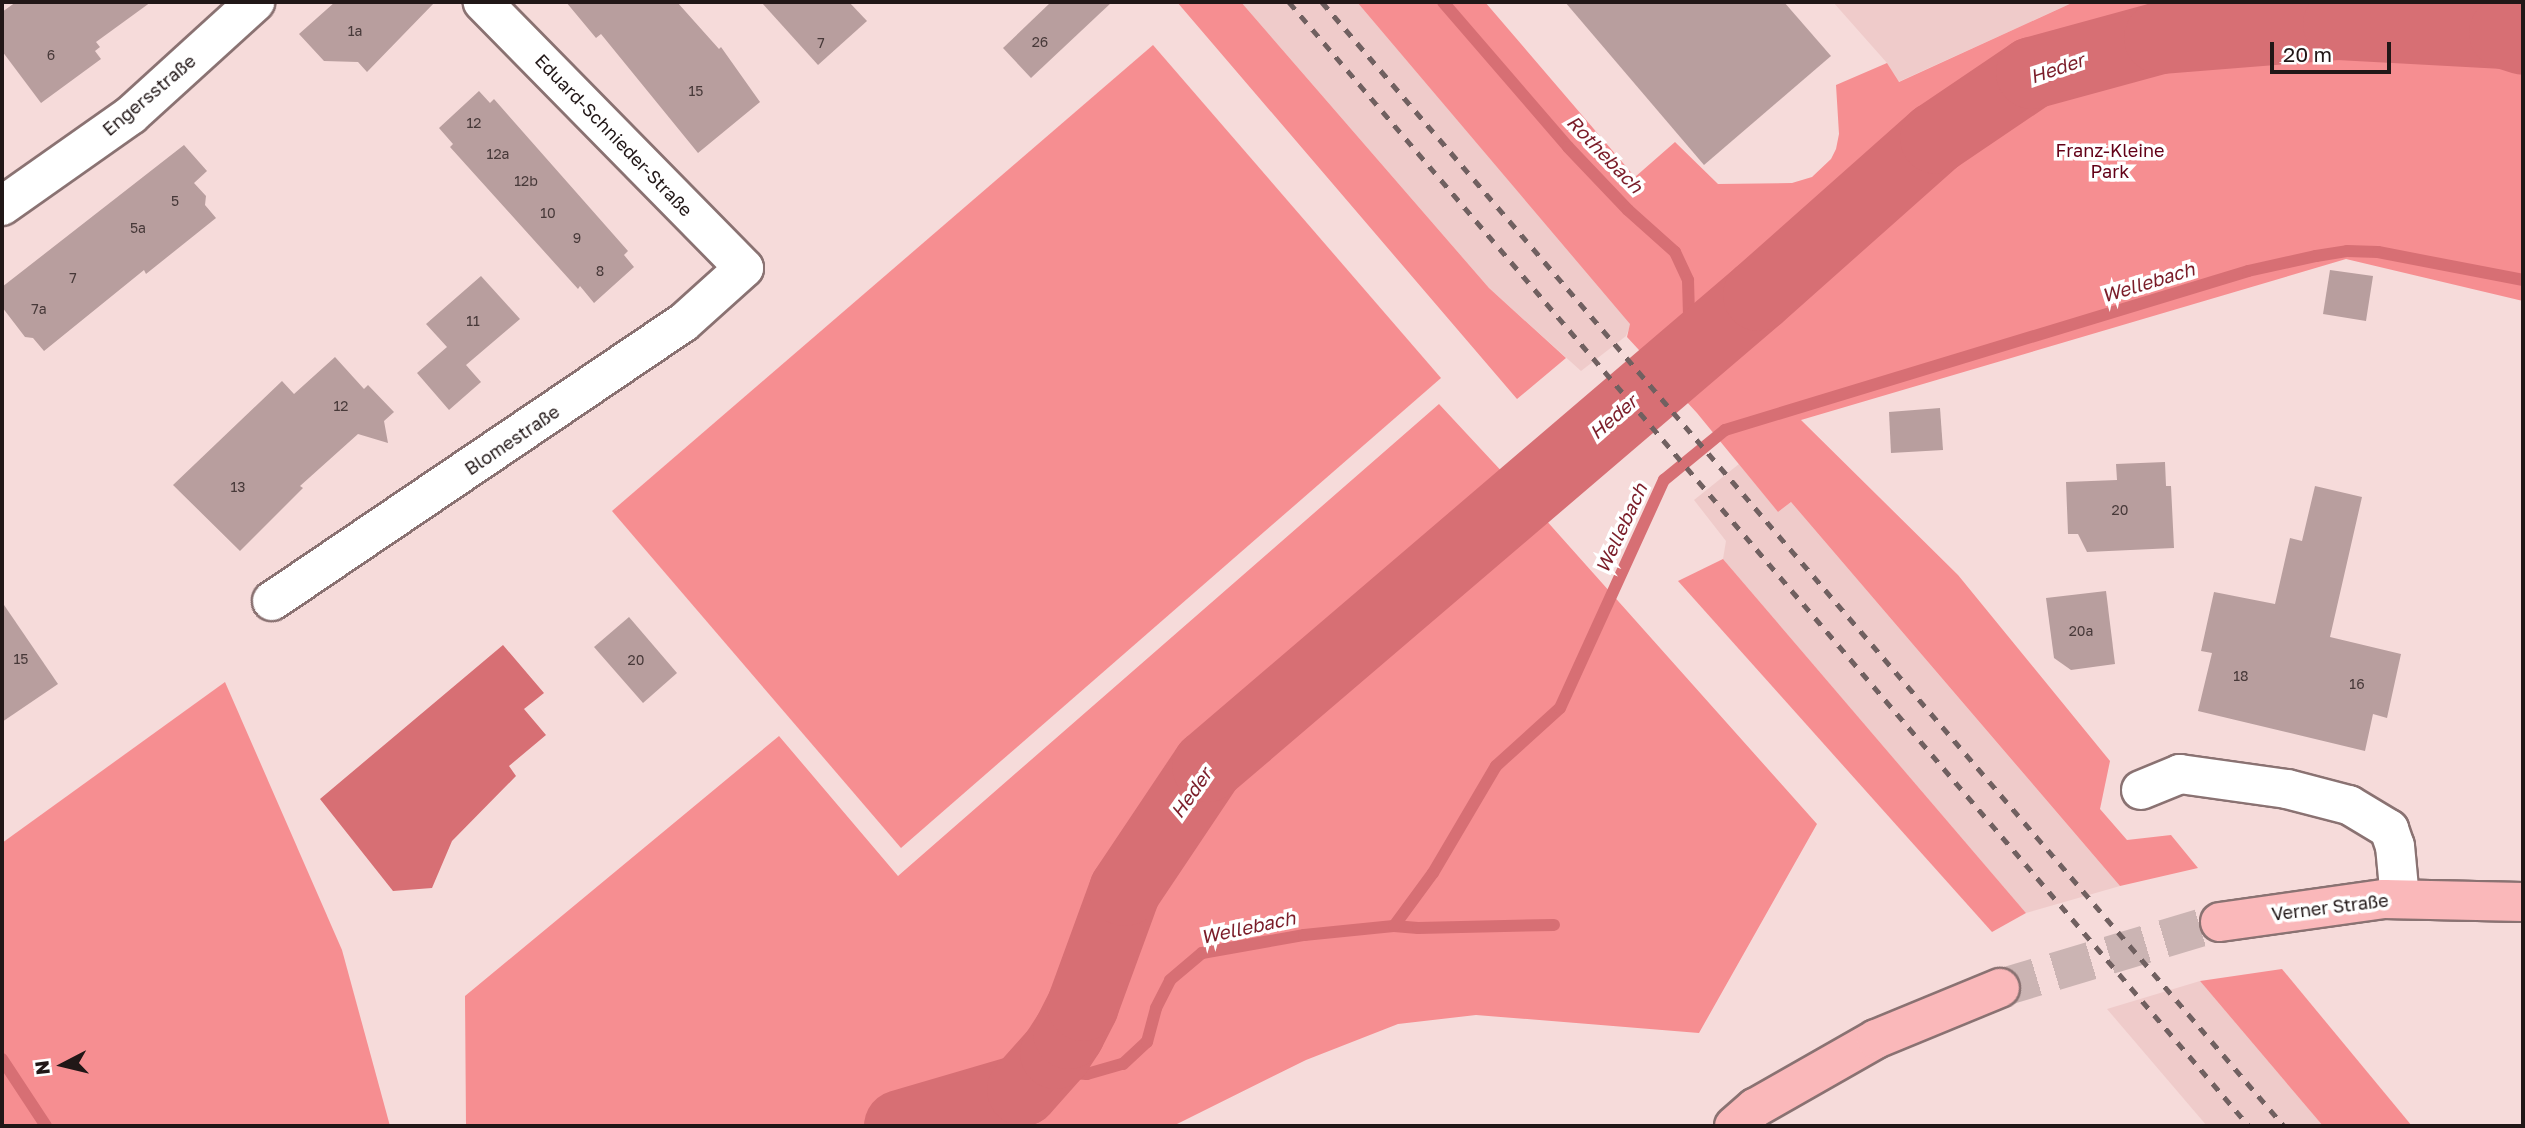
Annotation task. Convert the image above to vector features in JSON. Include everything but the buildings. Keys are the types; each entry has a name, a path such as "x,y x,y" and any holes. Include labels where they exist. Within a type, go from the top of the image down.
{"main road":[{"name":"Verner Straße","path":"2220,922 2400,899 2523,902"},
{"path":"1734,1126 1755,1108 1876,1040 2000,988"}],"street":[{"name":"Engersstraße","path":"2,206 131,115 255,2"},
{"name":"Eduard-Schnieder-Straße","path":"483,2 744,268"},
{"name":"Blomestraße","path":"272,601 683,323 744,268"},
{"path":"2141,790 2180,774 2287,789 2349,805 2389,830 2395,846 2400,899"}],"shaded area":[{"path":"1241,2 1357,2 1631,324 1626,336 1581,371 1489,288"},
{"path":"1833,2 2074,2 1898,82 1887,63"},
{"path":"1739,464 1778,512 1791,502 2120,886 2026,913 1723,559 1726,541 1694,500"},
{"path":"503,645 544,693 524,709 546,735 509,766 516,776 452,841 432,888 393,891 320,799"},
{"path":"2200,981 2323,1126 2207,1126 2107,1009"}],"green space":[{"path":"1177,2 1241,2 1489,288 1566,358 1517,399"},
{"name":"Franz-Kleine Park","path":"1357,2 1485,2 1635,177 1675,142 1718,184 1792,183 1812,177 1831,159 1836,149 1839,134 1836,85 1887,63 1899,82 2074,2 2523,2 2523,301 2346,259 1801,420 1958,575 2110,761 2100,809 2127,840 2171,835 2198,868 2120,886 1791,502 1778,512 1697,413 1627,337 1630,324"},
{"path":"1153,45 1441,378 901,848 612,511"},
{"path":"1439,404 1506,476 1449,523 1210,741 1159,805 1102,905 1067,999 1009,1087 858,1126 466,1126 465,996 779,736 898,876"},
{"path":"1528,500 1817,824 1699,1033 1476,1015 1398,1024 1306,1060 1173,1126 973,1126 1034,1107 1098,1006 1134,906 1193,813 1239,757"},
{"path":"1723,559 2026,913 1992,932 1678,581"},
{"path":"225,682 342,950 390,1126 2,1126 2,843"},
{"path":"2282,969 2412,1126 2323,1126 2200,981"}],"waterway":[{"name":"Rothebach","path":"1443,2 1568,147 1628,210 1675,252 1688,280 1690,353"},
{"name":"Heder","path":"900,1126 1023,1090 1056,1053 1069,1033 1083,1005 1125,890 1208,766 1759,295 1936,138 2032,73 2160,38 2339,24 2505,33 2523,39"},
{"name":"Wellebach","path":"1041,1071 1087,1074 1123,1064 1147,1042 1156,1008 1170,980 1202,953 1304,935 1394,926 1433,873 1496,766 1560,708 1664,480 1725,430 2248,271 2316,256 2347,251 2378,252 2523,280"},
{"path":"1394,926 1418,928 1554,925"},
{"path":"2,1059 46,1126"}],"tunnel":[{"path":"2000,988 2220,922"}],"railway":[{"path":"1289,2 2249,1126"},
{"path":"1322,2 2284,1126"}]}
